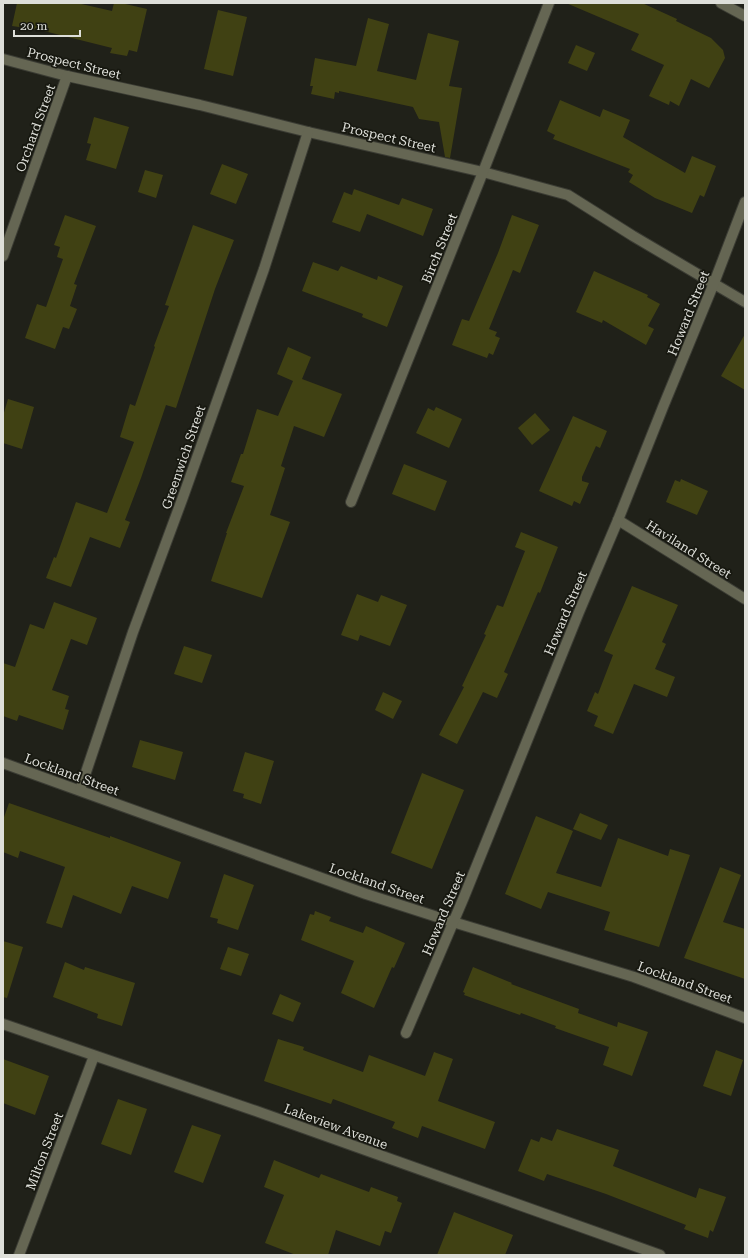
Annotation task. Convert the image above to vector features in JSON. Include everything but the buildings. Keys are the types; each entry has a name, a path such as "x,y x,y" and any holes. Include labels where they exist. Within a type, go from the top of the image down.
{"street":[{"name":"Birch Street","path":"351,502 549,3"},
{"path":"721,3 745,16"},
{"name":"Prospect Street","path":"3,59 67,76 200,105 308,132 483,172 568,195 633,236 745,302"},
{"name":"Orchard Street","path":"3,256 67,76"},
{"name":"Greenwich Street","path":"80,790 133,632 183,498 264,269 308,132"},
{"name":"Howard Street","path":"406,1033 618,520 714,283 745,202"},
{"name":"Haviland Street","path":"618,520 745,599"},
{"name":"Lockland Street","path":"3,763 359,891 453,922 634,977 745,1018"},
{"name":"Lakeview Avenue","path":"3,1024 256,1111 660,1255"},
{"name":"Milton Street","path":"19,1255 94,1056"}]}
